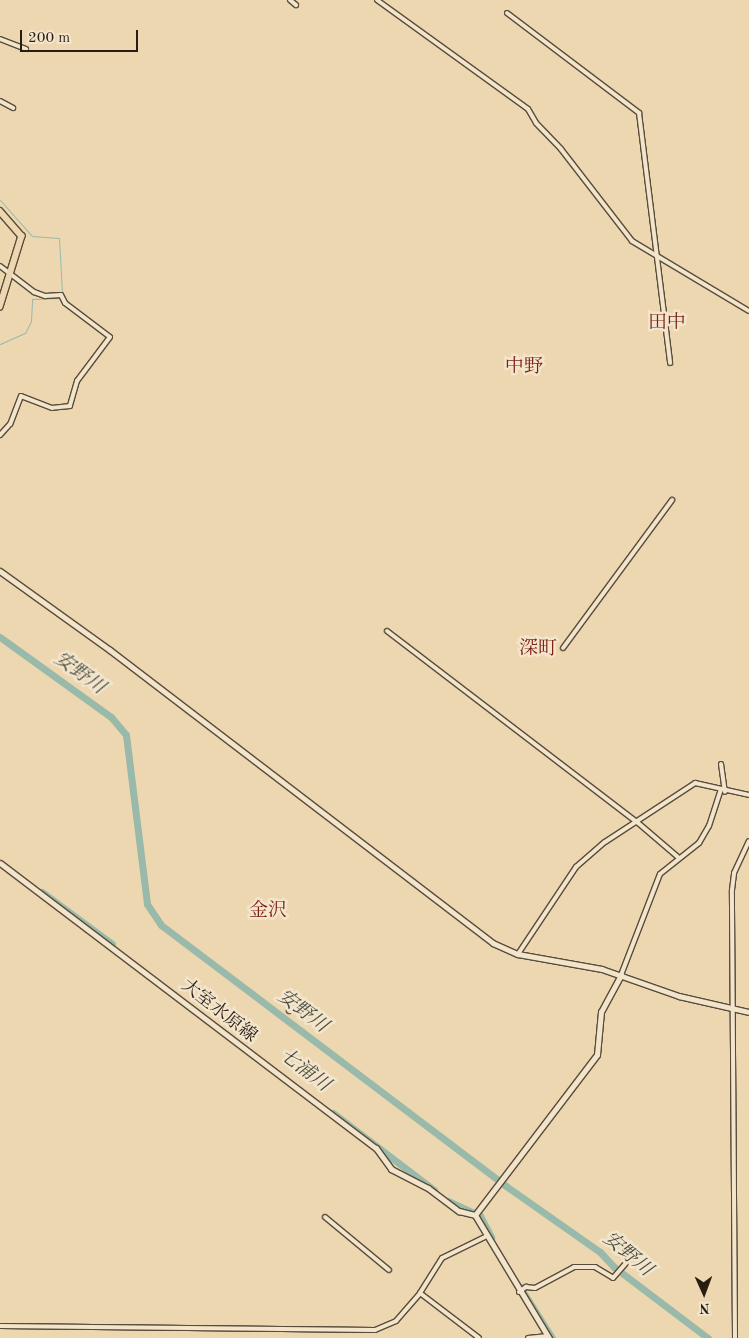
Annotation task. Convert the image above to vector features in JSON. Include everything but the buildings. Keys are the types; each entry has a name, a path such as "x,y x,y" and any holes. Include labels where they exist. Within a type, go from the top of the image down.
{"main road":[{"path":"0,211 22,236 0,307"},
{"name":"大室水原線","path":"0,863 376,1148 391,1169 428,1188 459,1211 475,1215"},
{"path":"475,1215 519,1292 548,1337"}],"street":[{"path":"290,0 296,5"},
{"path":"377,0 528,109 536,123 586,180 623,233 656,256 749,311"},
{"path":"507,13 638,113 670,363"},
{"path":"0,39 26,49"},
{"path":"0,101 13,108"},
{"path":"0,266 34,292 45,296 61,294 65,303 110,337 77,381 70,406 52,408 21,396 10,424 0,435"},
{"path":"562,648 672,500"},
{"path":"0,571 110,650 486,938 518,954 602,969 679,996 749,1012"},
{"path":"387,631 637,822 679,858"},
{"path":"475,1215 597,1055 602,1012 621,975 657,880 665,868 699,843 709,826 723,791 721,764"},
{"path":"518,954 576,868 605,842 695,783 723,791 749,795"},
{"path":"735,1336 732,880 749,841"},
{"path":"325,1217 389,1270"},
{"path":"0,1326 375,1330 396,1321 420,1293 439,1262 487,1236"},
{"path":"519,1292 526,1287 535,1288 574,1267 595,1267 613,1278 625,1264"},
{"path":"420,1293 479,1338"},
{"path":"528,1338 548,1337"}],"waterway":[{"path":"0,200 32,236 59,238 62,294"},
{"path":"0,344 25,333 31,321 32,299 62,298"},
{"name":"安野川","path":"0,637 111,717 126,735 147,904 161,925 506,1186 600,1252 614,1267 708,1338"},
{"name":"七浦川","path":"42,892 112,944"},
{"name":"七浦川","path":"333,1113 434,1190"},
{"name":"七浦川","path":"448,1201 480,1216 491,1237"},
{"name":"七浦川","path":"520,1287 552,1338"}],"district":[{"name":"田中","path":"667,324"},
{"name":"中野","path":"524,368"},
{"name":"深町","path":"538,650"},
{"name":"金沢","path":"268,912"}]}
